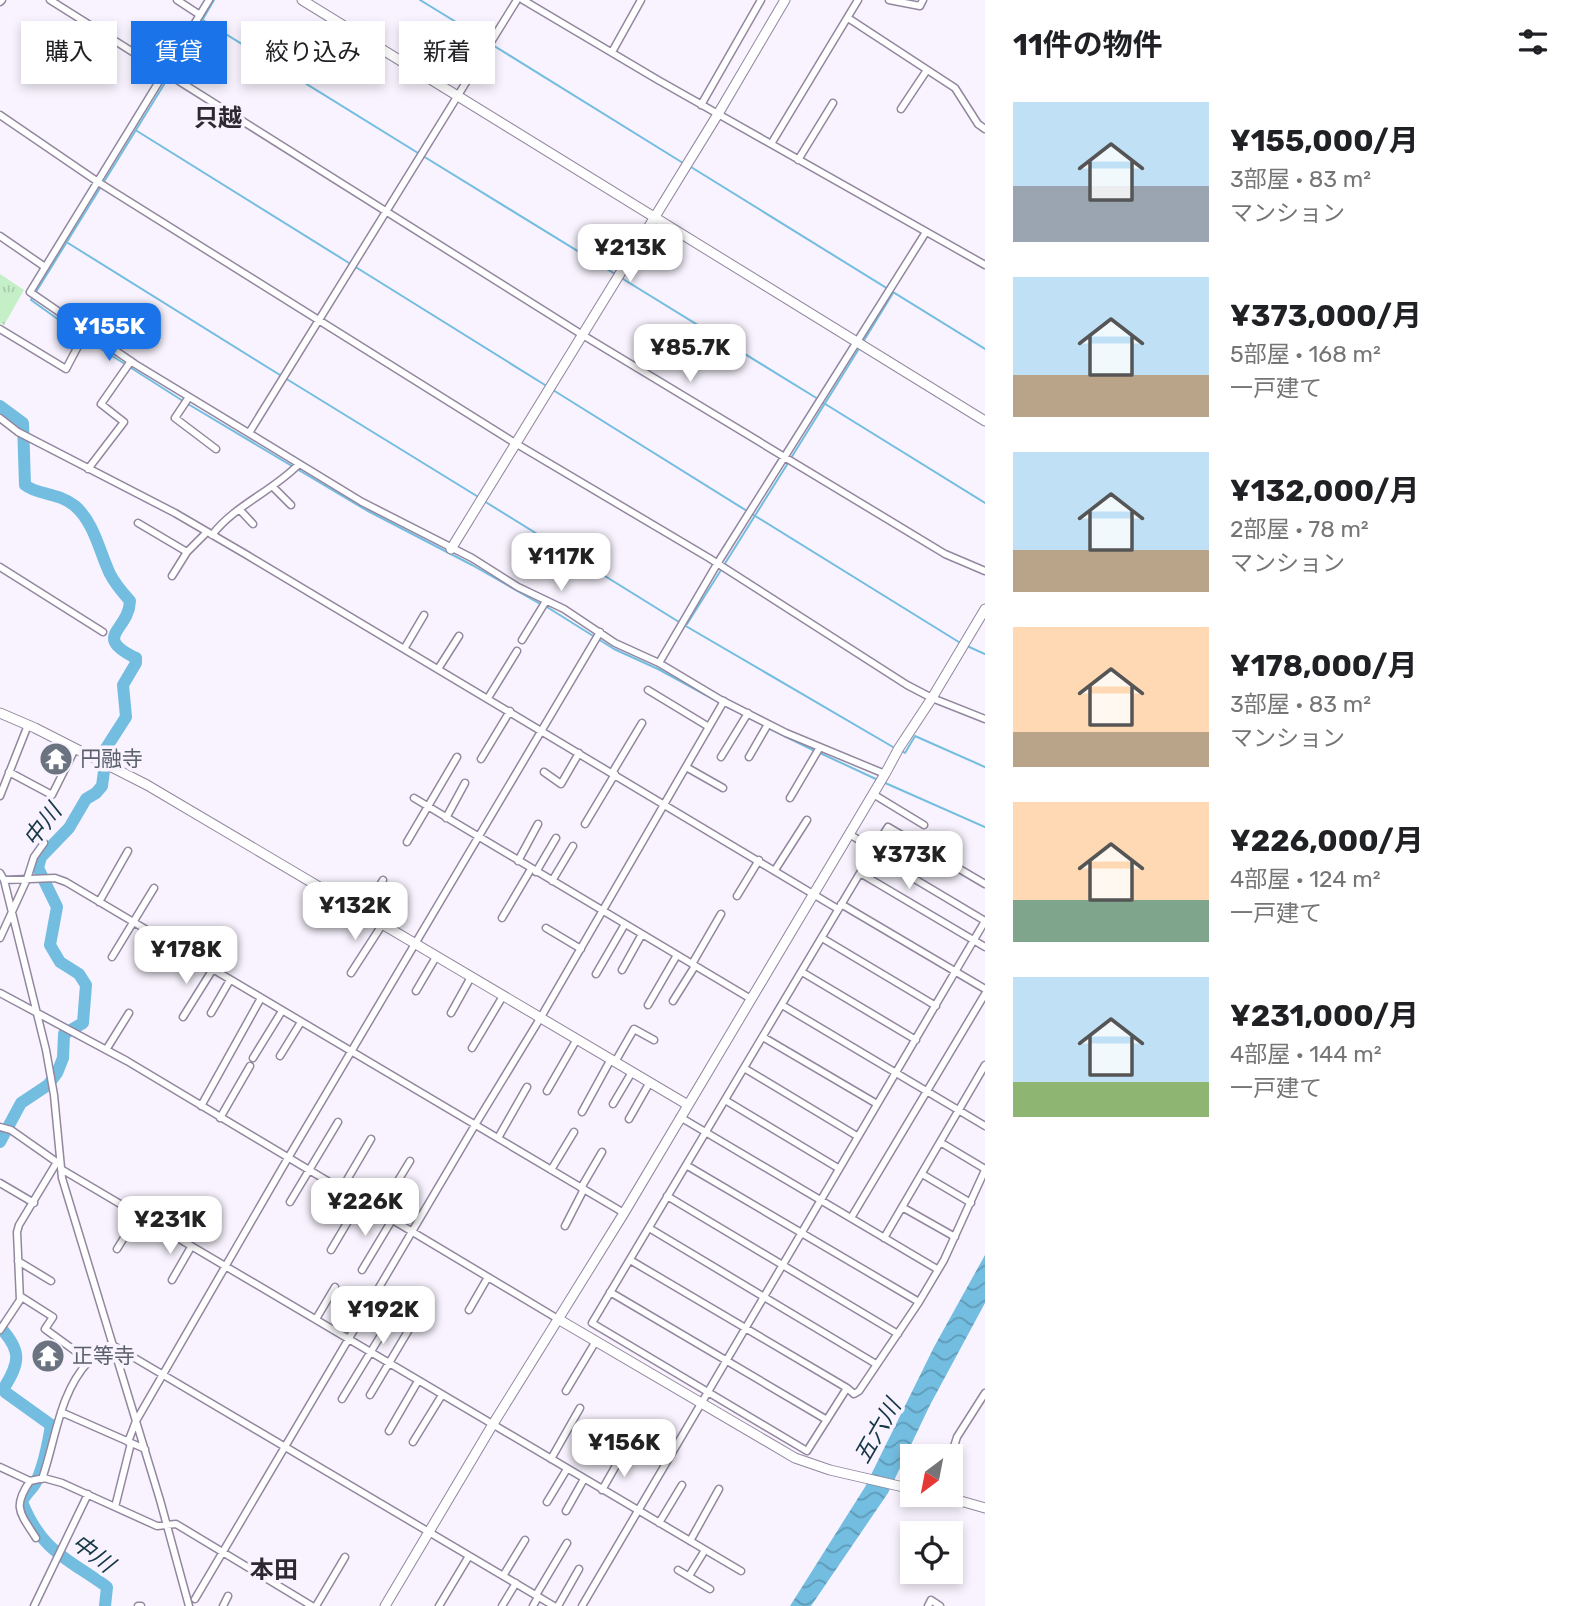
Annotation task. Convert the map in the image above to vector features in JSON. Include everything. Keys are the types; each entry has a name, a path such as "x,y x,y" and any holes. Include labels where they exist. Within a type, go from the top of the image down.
{"street":[{"path":"50,0 131,50"},
{"path":"177,0 200,15"},
{"path":"196,21 209,0"},
{"path":"302,0 985,421"},
{"path":"249,433 517,0"},
{"path":"523,0 701,105 985,265"},
{"path":"612,52 641,0"},
{"path":"701,105 761,0"},
{"path":"451,549 785,0"},
{"path":"771,144 858,0"},
{"path":"889,0 920,6 923,0"},
{"path":"848,18 955,88 978,124 985,130"},
{"path":"901,109 927,70"},
{"path":"159,84 30,292 131,361 249,433 296,466 472,558 615,643 659,663 724,701 768,724 885,774"},
{"path":"185,84 581,334 944,554 985,571"},
{"path":"798,160 833,103"},
{"path":"0,115 98,182 515,443 717,564 907,685 985,719"},
{"path":"659,663 717,564 926,232"},
{"path":"0,236 46,267"},
{"path":"0,329 66,369 86,331"},
{"path":"88,469 124,422 101,404 131,361"},
{"path":"189,397 176,418 216,449"},
{"path":"0,418 18,432 210,534 985,992 851,1218"},
{"path":"172,576 187,552 273,487 296,466"},
{"path":"273,487 291,505"},
{"path":"240,510 253,524"},
{"path":"138,523 187,552"},
{"path":"0,567 103,632"},
{"path":"522,640 546,601"},
{"path":"386,1606 985,609"},
{"path":"404,649 424,615"},
{"path":"115,1507 136,1420 600,632"},
{"path":"438,669 458,636"},
{"path":"488,698 517,651"},
{"path":"648,690 709,727"},
{"path":"193,1603 582,948 724,701"},
{"path":"481,759 510,711"},
{"path":"0,713 147,785 688,1105"},
{"path":"721,757 748,713"},
{"path":"585,824 642,723"},
{"path":"748,757 768,724"},
{"path":"0,796 28,725"},
{"path":"790,798 820,747"},
{"path":"9,772 52,794 75,749"},
{"path":"544,772 561,783 579,753"},
{"path":"407,842 457,757"},
{"path":"686,767 723,788"},
{"path":"446,818 465,783"},
{"path":"873,794 924,825"},
{"path":"414,798 751,999"},
{"path":"775,870 807,820"},
{"path":"518,861 538,824"},
{"path":"582,1606 985,920 871,853 888,827 985,884"},
{"path":"849,834 874,849"},
{"path":"502,918 556,838"},
{"path":"0,939 34,857 44,843"},
{"path":"552,881 573,846"},
{"path":"99,902 128,850"},
{"path":"737,896 758,860"},
{"path":"0,873 37,1012 54,1094 59,1165 71,1212 145,1449 166,1527 193,1603"},
{"path":"847,1388 807,1451 592,1323 860,873 985,947"},
{"path":"4,880 61,880 624,1213"},
{"path":"363,914 383,880"},
{"path":"113,957 154,888"},
{"path":"673,1001 721,914"},
{"path":"596,974 625,924"},
{"path":"351,973 382,925"},
{"path":"546,928 582,948"},
{"path":"622,970 642,934"},
{"path":"822,938 936,1006"},
{"path":"648,1005 677,955"},
{"path":"416,991 436,957"},
{"path":"183,1017 213,969"},
{"path":"802,972 916,1040"},
{"path":"450,1013 471,977"},
{"path":"211,1013 230,979"},
{"path":"0,993 106,1050 795,1458 830,1471 900,1486"},
{"path":"472,1048 503,996"},
{"path":"201,1106 261,998"},
{"path":"782,1005 985,1126"},
{"path":"253,1058 282,1011"},
{"path":"106,1050 129,1013"},
{"path":"280,1056 301,1022"},
{"path":"582,1112 634,1029 654,1040"},
{"path":"763,1037 877,1104"},
{"path":"547,1091 577,1039"},
{"path":"884,1238 958,1111 982,1078 985,1065"},
{"path":"220,1118 250,1066"},
{"path":"744,1068 857,1136"},
{"path":"613,1104 632,1072"},
{"path":"629,1119 650,1082"},
{"path":"498,1138 527,1087"},
{"path":"725,1100 838,1168"},
{"path":"681,1117 937,1269"},
{"path":"290,1202 338,1122"},
{"path":"1,1128 11,1130 59,1165 191,1247 226,1265 741,1571"},
{"path":"551,1170 574,1132"},
{"path":"341,1190 371,1139"},
{"path":"630,1260 854,1394 859,1391 919,1302 955,1237 985,1170 940,1142"},
{"path":"565,1226 602,1152"},
{"path":"379,1212 410,1161"},
{"path":"0,1329 20,1296 19,1225 59,1165"},
{"path":"687,1165 919,1302"},
{"path":"922,1174 971,1203"},
{"path":"0,1183 34,1203"},
{"path":"667,1196 898,1334"},
{"path":"331,1250 360,1201"},
{"path":"902,1207 955,1237"},
{"path":"117,1249 138,1215"},
{"path":"362,1270 392,1220"},
{"path":"649,1228 876,1364"},
{"path":"172,1280 191,1247"},
{"path":"18,1261 51,1281"},
{"path":"469,1310 488,1277"},
{"path":"316,1319 335,1287"},
{"path":"610,1292 827,1420"},
{"path":"20,1296 53,1317 45,1329 89,1361"},
{"path":"370,1395 420,1311"},
{"path":"342,1399 389,1322"},
{"path":"566,1391 596,1341"},
{"path":"42,1479 68,1394 89,1361 111,1343"},
{"path":"111,1343 556,1606 579,1569"},
{"path":"389,1431 418,1381"},
{"path":"955,1444 985,1392"},
{"path":"413,1442 442,1395"},
{"path":"551,1459 580,1408"},
{"path":"61,1412 145,1449"},
{"path":"602,1490 622,1455"},
{"path":"0,1467 30,1481 42,1479 62,1483 143,1521 166,1527 176,1524 314,1606 345,1557"},
{"path":"547,1502 567,1469"},
{"path":"566,1511 584,1479"},
{"path":"30,1481 19,1498 19,1503 36,1538"},
{"path":"659,1523 682,1485"},
{"path":"690,1541 719,1489"},
{"path":"34,1606 88,1494"},
{"path":"963,1502 985,1508"},
{"path":"503,1576 525,1540"},
{"path":"533,1606 567,1543"},
{"path":"688,1576 705,1550"},
{"path":"439,1606 469,1556"},
{"path":"678,1570 710,1589"},
{"path":"502,1606 516,1583"},
{"path":"223,1606 229,1596"},
{"path":"928,1606 932,1600 940,1606"}],"green space":[{"path":"0,274 24,290 4,325 0,323"}],"water":[{"path":"985,1255 985,1303 911,1444 900,1444 900,1468 888,1493 811,1606 790,1606 865,1487 934,1347"}],"waterway":[{"path":"202,21 214,0"},
{"path":"420,0 454,21"},
{"path":"203,20 418,153"},
{"path":"495,46 683,163"},
{"path":"80,335 31,300 164,84"},
{"path":"137,131 349,263"},
{"path":"423,156 615,274"},
{"path":"691,167 985,349"},
{"path":"68,243 280,375"},
{"path":"354,266 545,385"},
{"path":"623,279 818,399"},
{"path":"863,342 893,293"},
{"path":"84,338 183,401"},
{"path":"791,458 860,347"},
{"path":"285,378 480,498"},
{"path":"553,390 747,511"},
{"path":"822,402 985,503"},
{"path":"188,404 366,510 542,605"},
{"name":"中川","path":"0,406 23,423 25,485 35,491 68,501 82,513 92,529 110,574 130,601 128,611 114,638 116,644 136,658 136,663 123,685 126,717 101,756 104,771 102,786 86,799 69,828 41,857 38,868 57,907 50,945 60,962 79,974 86,985 83,1023 64,1034 63,1058 57,1073 48,1085 21,1103 0,1142"},
{"path":"724,565 788,463"},
{"path":"484,501 679,622"},
{"path":"752,514 962,644"},
{"path":"687,624 721,570"},
{"path":"547,607 614,649 713,699"},
{"path":"684,625 893,747"},
{"path":"967,646 985,654"},
{"path":"727,707 742,714"},
{"path":"749,718 765,726"},
{"path":"770,729 815,751"},
{"path":"902,751 905,753 915,736 985,767"},
{"path":"820,753 878,780"},
{"path":"883,782 985,827"},
{"name":"中川","path":"0,1327 12,1343 16,1357 16,1364 4,1388 5,1392 51,1425 39,1475 22,1502 47,1543 107,1587 105,1606"}],"place":[{"name":"円融寺","path":"56,759"},
{"name":"正等寺","path":"48,1356"}],"district":[{"name":"只越","path":"218,118"},
{"name":"本田","path":"274,1570"}],"water label":[{"name":"五六川","path":"877,1431"}]}
